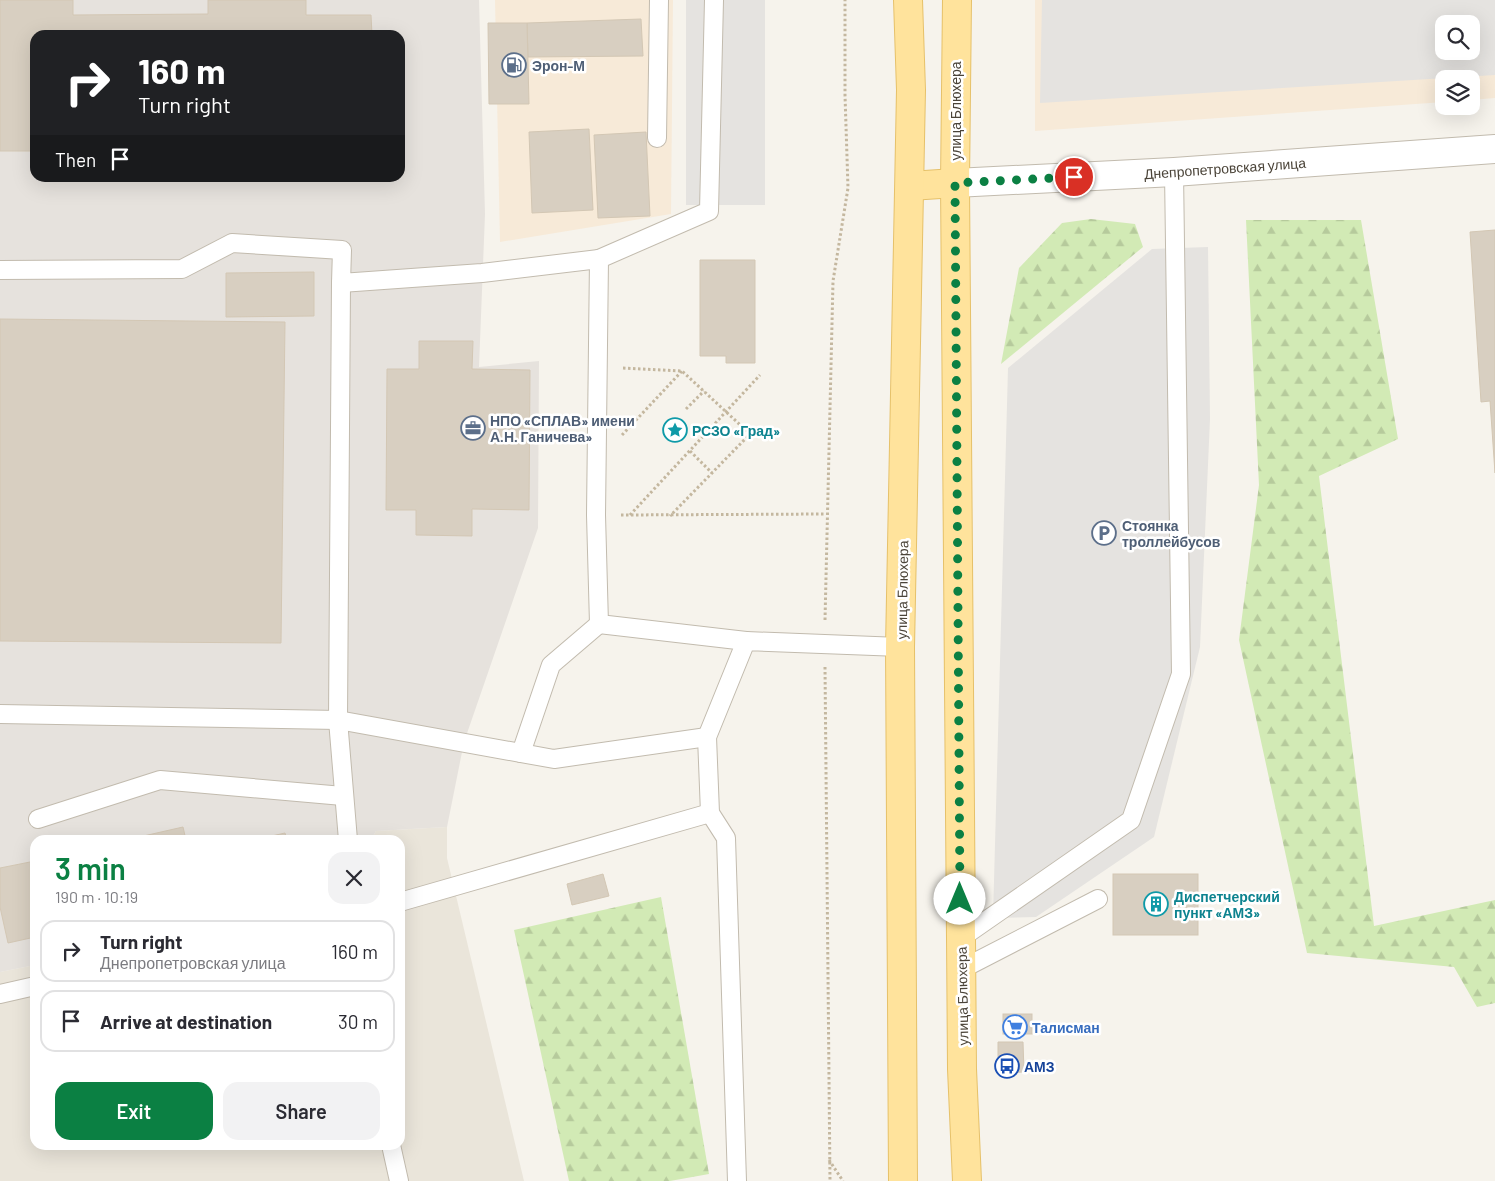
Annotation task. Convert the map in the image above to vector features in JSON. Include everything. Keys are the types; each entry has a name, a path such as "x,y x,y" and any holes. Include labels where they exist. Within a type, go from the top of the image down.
{"main road":[{"name":"улица Блюхера","path":"903,1181 900,647 910,186 911,90 908,0"},
{"name":"улица Блюхера","path":"957,0 955,183 962,1069 967,1181"},
{"path":"910,186 955,183"}],"street":[{"name":"Днепропетровская улица","path":"955,183 1174,172 1495,149"}],"lane":[{"path":"658,138 659,0"},
{"path":"342,283 482,273 598,259 709,211 714,0"},
{"path":"961,938 1131,820 1181,674 1174,172"},
{"path":"0,270 182,269 232,242 342,250 338,720 347,835"},
{"path":"598,259 599,367 596,515 599,624"},
{"path":"521,752 551,665 599,624 746,642 900,647"},
{"path":"736,1181 726,838 710,813 707,737 746,642"},
{"path":"0,714 338,720 554,759 707,737"},
{"path":"38,819 160,780 343,796"},
{"path":"405,901 710,813"},
{"path":"962,969 1098,899"},
{"path":"0,994 30,987"},
{"path":"392,1150 399,1181"}],"path":[{"path":"830,1181 828,1159 824,646 825,514 832,282 848,188 845,95 845,0"},
{"path":"599,367 682,371 750,434 670,516"},
{"path":"622,435 682,371"},
{"path":"630,515 760,375"},
{"path":"686,409 704,391"},
{"path":"690,450 712,473"},
{"path":"596,515 825,514"},
{"path":"828,1159 843,1181"}],"shaded area":[{"path":"0,0 479,0 485,214 479,367 539,361 538,528 464,742 447,827 376,831 374,835 30,835 30,966 0,972"},
{"path":"495,0 673,0 671,214 500,242"},
{"path":"686,0 765,0 765,205 686,205"},
{"path":"1035,0 1495,0 1495,98 1480,99 1480,70 1435,70 1435,103 1035,131"},
{"path":"1042,0 1495,0 1495,75 1480,76 1480,70 1435,70 1435,79 1040,103"},
{"name":"Стоянка троллейбусов","path":"1208,247 1210,419 1200,647 1154,837 1036,917 993,918 1008,368 1152,249"},
{"path":"447,827 447,858 524,1181 0,1181 0,972 30,966 30,1150 405,1150 405,835 374,835 376,831"}],"green space":[{"path":"1091,219 1135,224 1143,247 1001,364 1019,268 1062,223"},
{"path":"1246,220 1361,220 1398,439 1319,476 1374,926 1495,900 1495,1003 1477,1007 1454,967 1307,953 1239,640 1259,485"},
{"path":"661,897 709,1174 670,1181 569,1181 514,930"}],"building":[{"path":"0,0 73,0 73,15 208,14 208,0 306,0 306,15 371,15 372,30 30,30 30,151 0,151"},
{"path":"641,19 643,56 528,57 527,23"},
{"path":"488,23 527,23 529,104 489,104"},
{"path":"589,129 593,210 532,213 529,132"},
{"path":"646,132 650,216 598,218 594,135"},
{"path":"1495,230 1495,473 1490,401 1481,402 1470,232"},
{"path":"700,260 755,260 755,363 726,363 726,356 700,356"},
{"path":"314,272 314,316 226,317 226,273"},
{"path":"0,319 285,322 281,643 0,641"},
{"path":"419,341 473,341 472,369 530,370 529,510 472,509 472,536 416,535 416,510 386,510 387,369 419,369"},
{"path":"183,827 185,835 148,835"},
{"path":"30,862 30,938 8,943 0,907 0,868"},
{"path":"603,874 609,896 572,905 567,884"},
{"name":"Диспетчерский пункт «АМЗ»","path":"1113,874 1198,874 1198,935 1113,935"},
{"path":"1003,1014 1032,1014 1032,1034 1003,1034"},
{"path":"998,1042 1023,1042 1024,1072 998,1073"}],"place":[{"name":"Эрон-М","path":"514,65"},
{"name":"НПО «СПЛАВ» имени А.Н. Ганичева»","path":"473,428"},
{"name":"РСЗО «Град»","path":"675,430"},
{"name":"Стоянка троллейбусов","path":"1104,533"},
{"name":"Диспетчерский пункт «АМЗ»","path":"1156,904"},
{"name":"Талисман","path":"1015,1027"},
{"name":"АМЗ","path":"1007,1066"}],"route":[{"path":"960,899 955,183 1074,177"}]}
